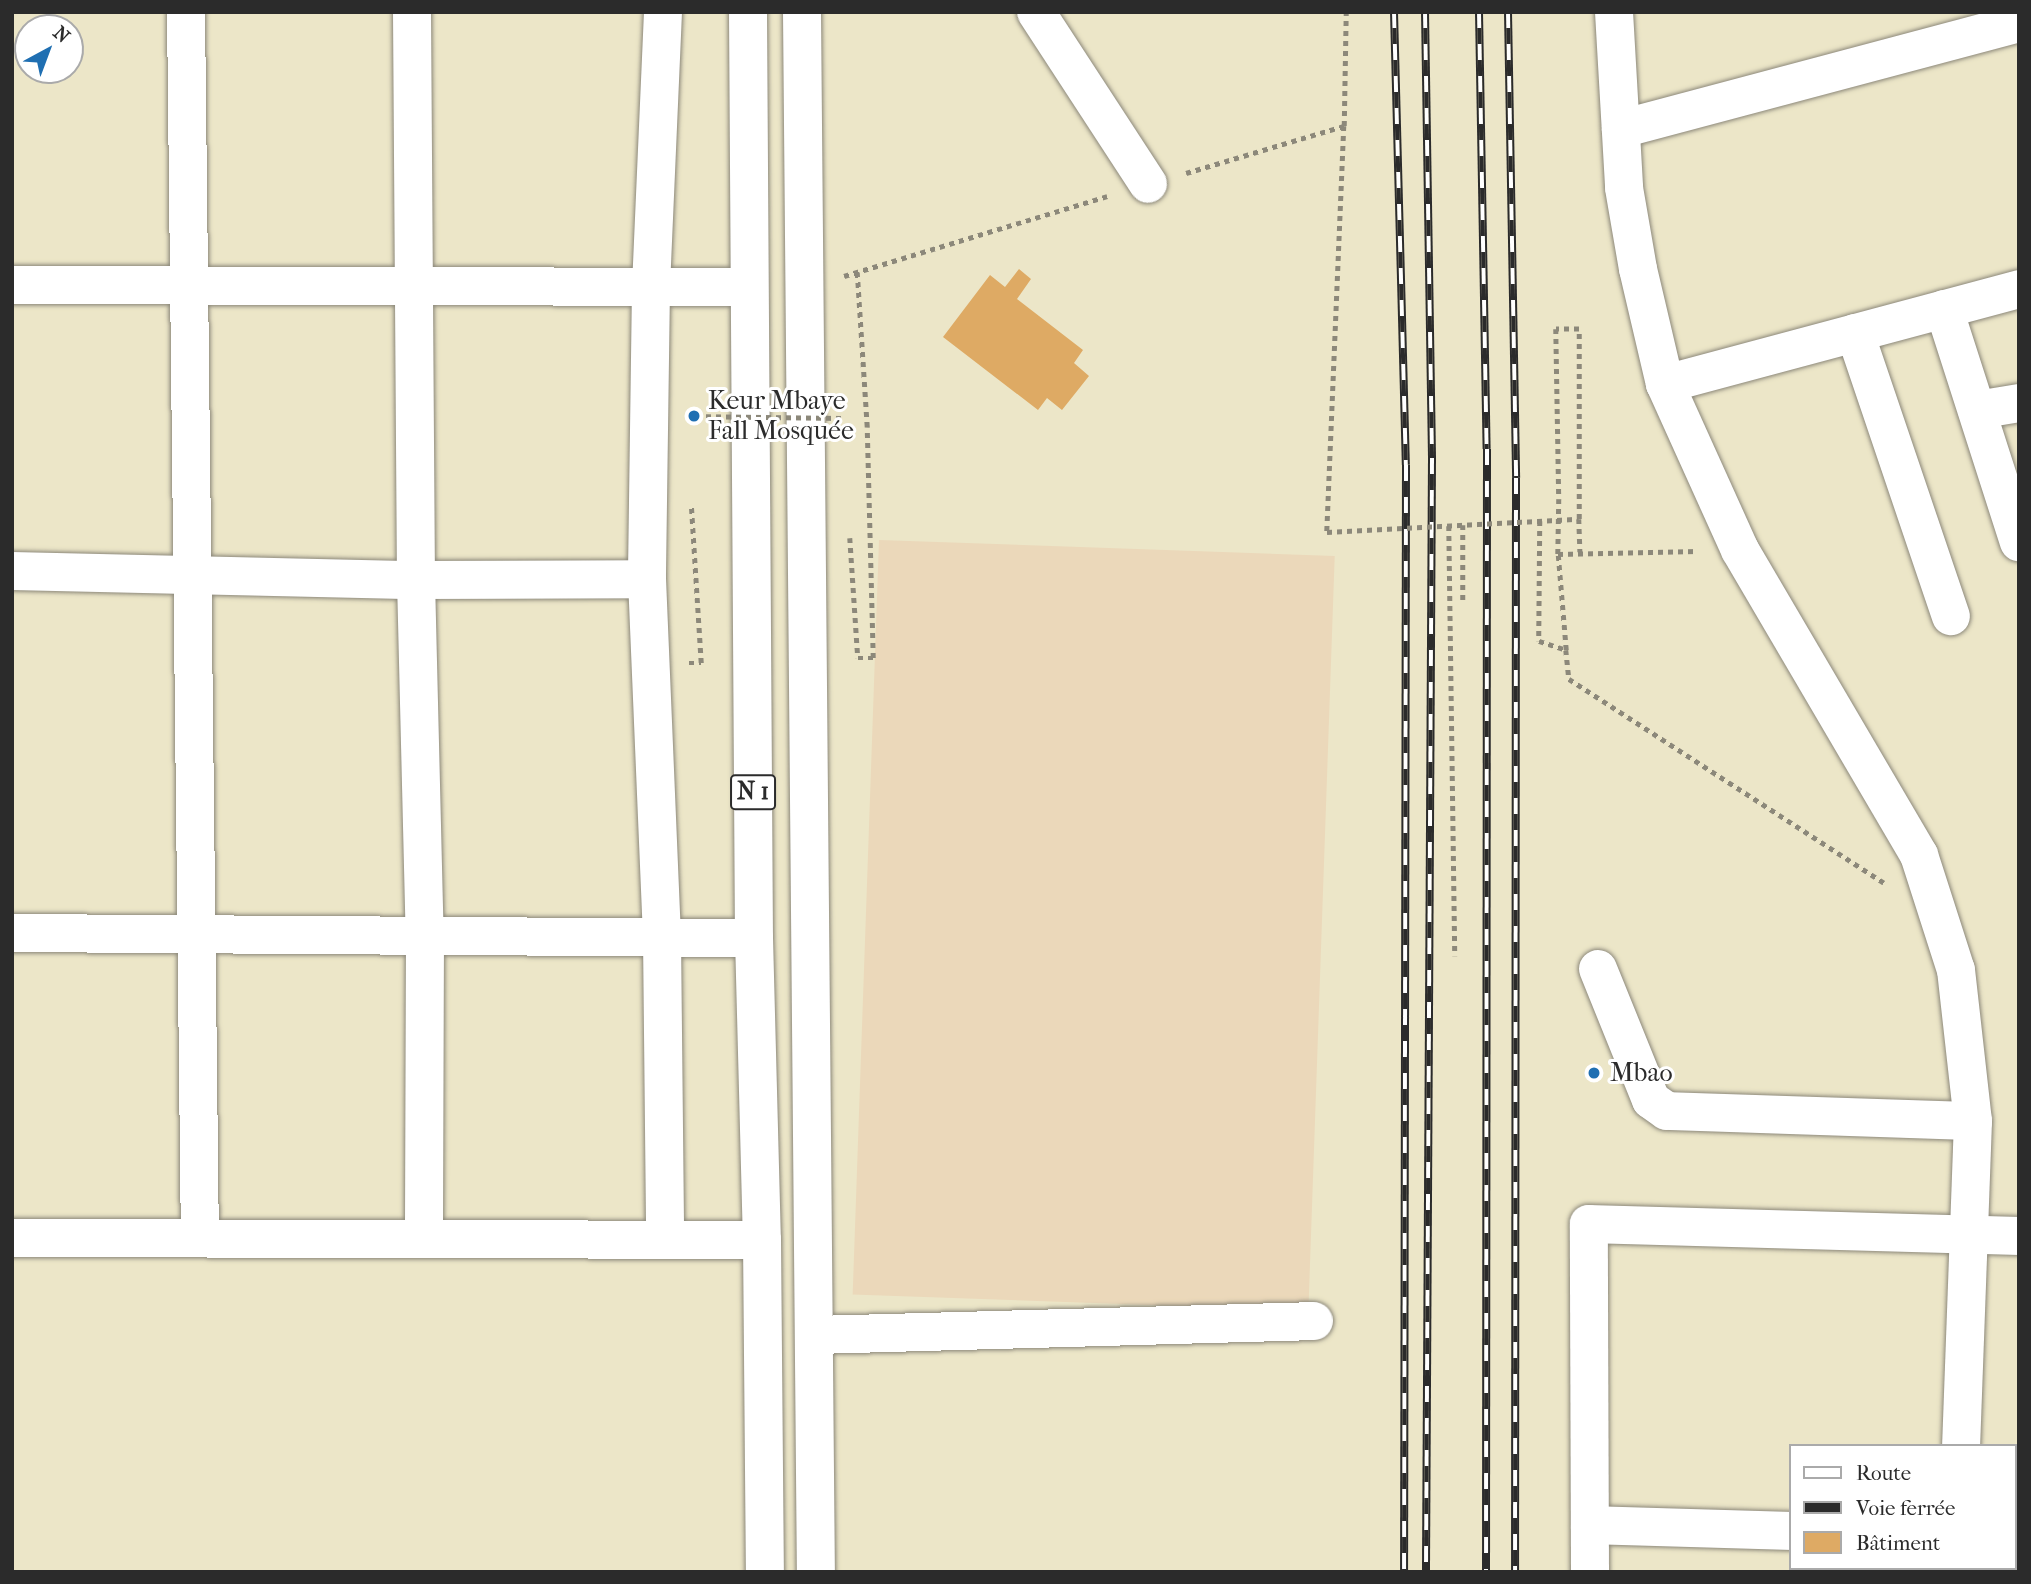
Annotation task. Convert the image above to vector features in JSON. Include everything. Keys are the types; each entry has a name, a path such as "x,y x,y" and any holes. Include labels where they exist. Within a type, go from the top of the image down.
{"main road":[{"path":"186,12 200,1238"},
{"path":"412,12 416,580 425,936 424,1239"},
{"path":"663,12 651,287 647,579 662,937 665,1240"},
{"name":"N 1","path":"748,12 754,938 762,1240 765,1572"},
{"name":"N 1","path":"802,12 816,1335 816,1572"},
{"path":"1036,12 1148,184"},
{"path":"1614,12 1624,188 1637,269 1665,384 1740,550 1919,855 1956,970 1973,1121 2002,1239 1961,1444"},
{"path":"1621,129 2019,23"},
{"path":"12,285 749,287"},
{"path":"1665,384 2019,289"},
{"path":"1944,309 2019,542"},
{"path":"1855,333 1951,616"},
{"path":"1977,410 2019,403"},
{"path":"12,571 416,580 647,579"},
{"path":"12,933 754,938"},
{"path":"1598,969 1651,1100 1667,1111 1973,1121"},
{"path":"1590,1572 1589,1224 2002,1239"},
{"path":"12,1238 762,1240"},
{"path":"816,1335 1314,1321"},
{"path":"1590,1525 1790,1531"}],"path":[{"path":"1346,12 1344,126 1327,532 1579,519"},
{"path":"803,287 1344,126"},
{"path":"849,524 859,657 873,658 867,427 857,272"},
{"path":"1580,552 1579,329 1556,329 1558,554 1569,679 1892,888 1925,875"},
{"path":"686,416 842,418 843,431"},
{"path":"1540,521 1539,641 1566,650"},
{"path":"1463,525 1463,602"},
{"path":"1449,526 1455,956"},
{"path":"1558,554 1740,550"}],"shaded area":[{"path":"879,540 1335,556 1308,1310 853,1295"}],"building":[{"path":"1019,269 1031,279 1017,299 1083,350 1074,363 1089,376 1062,410 1047,398 1038,410 943,337 990,275 1005,287"}],"railway":[{"path":"1394,12 1406,465 1404,1572"},
{"path":"1425,12 1432,458 1426,1572"},
{"path":"1479,12 1487,449 1486,1572"},
{"path":"1508,12 1516,478 1515,1572"}],"place":[{"name":"Keur Mbaye Fall Mosquée","path":"694,416"},
{"name":"Mbao","path":"1594,1073"}]}
